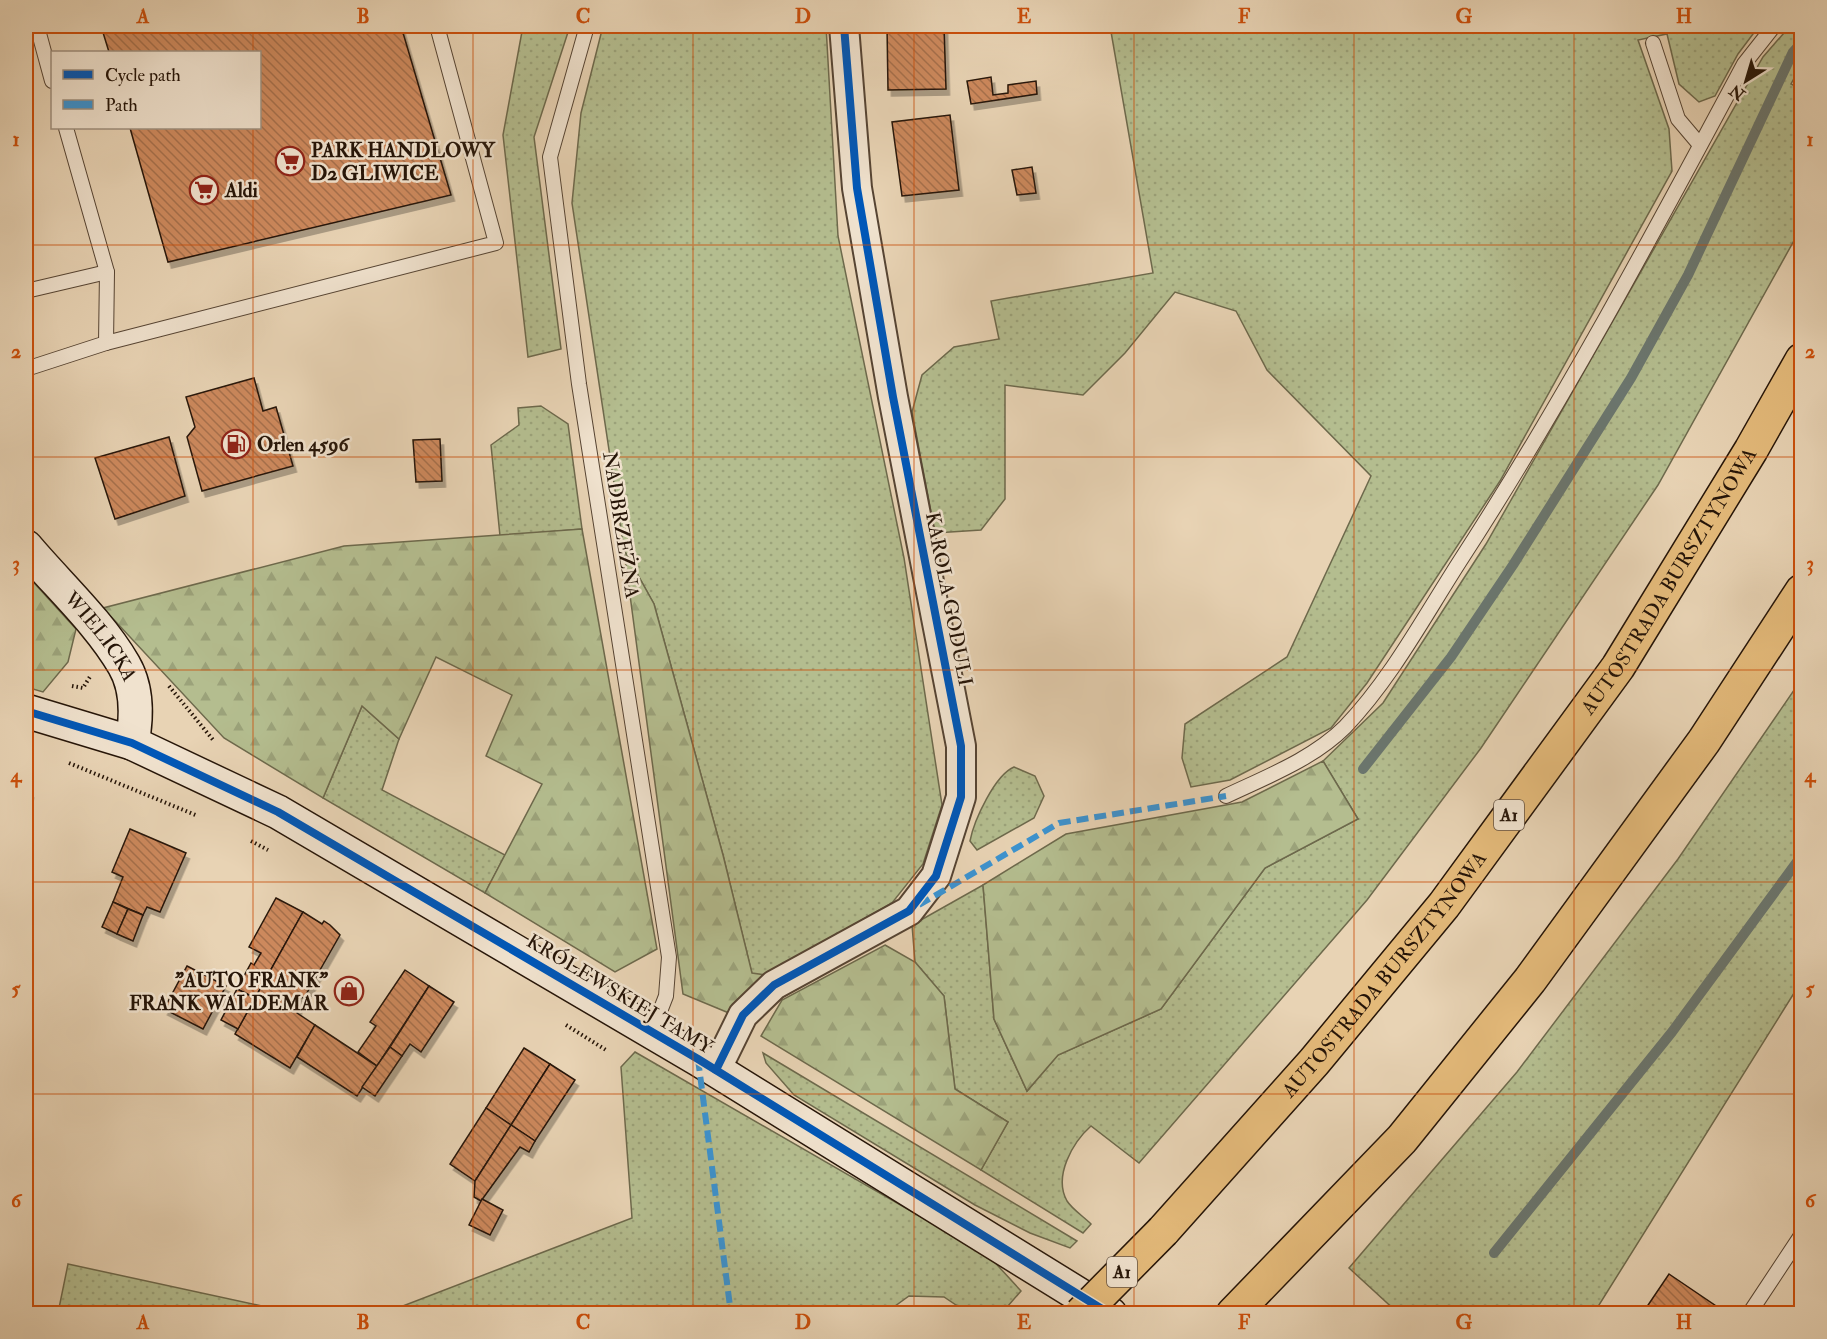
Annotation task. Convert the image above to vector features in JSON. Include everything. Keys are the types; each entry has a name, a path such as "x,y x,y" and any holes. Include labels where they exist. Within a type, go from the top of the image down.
{"highway":[{"name":"AUTOSTRADA BURSZTYNOWA","path":"1082,1314 1163,1231 1314,1062 1444,905 1618,667 1751,450 1802,360"},
{"path":"1244,1302 1402,1139 1530,980 1704,741 1802,591"}],"street":[{"name":"KAROLA GODULI","path":"716,1070 743,1015 774,985 909,911 936,876 961,797 961,746 893,397 857,188 844,26"},
{"name":"WIELICKA","path":"26,547 99,631 125,666 134,693 136,711 132,743"},
{"name":"KRÓLEWSKIEJ TAMY","path":"26,711 132,743 278,812 716,1070 1110,1314"}],"lane":[{"path":"37,26 51,77"},
{"path":"26,369 106,343 495,243 437,26"},
{"name":"NADBRZEŻNA","path":"587,26 550,157 579,384 669,957 666,996 652,1032"},
{"path":"1226,796 1296,763 1344,728 1385,676 1508,484 1599,330 1744,63 1774,26"},
{"path":"1653,43 1678,119 1700,145"},
{"path":"66,129 107,272 106,343"},
{"path":"26,291 107,272"},
{"path":"1749,1314 1802,1234"}],"path":[{"path":"62,685 82,688 92,673 90,667"},
{"path":"61,760 199,816"},
{"path":"242,836 273,853"},
{"path":"557,1019 606,1050"}],"green space":[{"path":"523,26 570,26 534,137 561,349 528,357 503,135"},
{"path":"603,26 826,26 838,236 904,558 942,805 923,864 892,903 765,975 752,974 723,855 654,604 624,550 572,203 581,113"},
{"path":"1110,26 1759,26 1738,54 1715,96 1699,102 1679,84 1667,34 1638,40 1669,129 1672,171 1500,481 1367,683 1331,728 1230,780 1191,787 1182,758 1185,724 1287,657 1371,476 1267,370 1236,311 1175,292 1125,353 1083,395 1005,385 1005,499 981,530 935,533 912,412 922,375 954,347 999,339 991,301 1153,273"},
{"path":"1790,26 1801,26 1801,66 1791,84 1801,89 1801,228 1658,485 1481,748 1367,900 1139,1163 1091,1126 1084,1133 1067,1160 1062,1181 1067,1201 1091,1224 1083,1233 981,1170 1008,1122 955,1089 944,996 915,962 912,925 983,885 994,1019 1027,1091 1058,1055 1161,1009 1265,868 1358,819 1323,761 1383,703 1486,544 1763,57"},
{"path":"541,406 568,424 582,529 500,536 491,445 519,425 518,408"},
{"path":"582,529 657,949 615,972 485,893 542,784 486,756 512,695 436,657 399,739 362,706 323,798 224,738 103,608 344,546"},
{"path":"624,550 654,604 723,855 752,973 765,975 729,1013 683,994"},
{"path":"26,574 76,629 68,662 43,692 26,687"},
{"path":"1801,680 1801,982 1594,1313 1398,1313 1349,1268 1517,1072 1678,859"},
{"path":"362,706 399,739 382,790 505,855 485,893 323,798"},
{"path":"1323,761 1358,819 1265,868 1161,1009 1058,1055 1027,1091 994,1019 983,885 1066,834 1242,802"},
{"path":"1014,767 1035,776 1044,796 1034,818 977,850 970,841 981,810 993,788"},
{"path":"885,945 915,962 944,996 955,1089 1008,1122 981,1170 761,1036 782,1000"},
{"path":"635,1052 989,1256 1021,1291 1001,1314 968,1313 944,1297 909,1296 884,1314 382,1314 632,1218 621,1067"},
{"path":"763,1053 1077,1241 1070,1248 1030,1233 975,1205 794,1095 766,1063"},
{"path":"68,1264 294,1313 58,1313"}],"building":[{"name":"PARK HANDLOWY D2 GLIWICE","path":"101,26 401,26 451,195 168,262 130,129 261,129 261,51 109,51"},
{"path":"887,26 944,26 946,89 888,90"},
{"path":"991,77 993,95 1008,93 1008,85 1036,81 1037,94 971,104 967,81"},
{"path":"950,115 959,190 902,196 892,122"},
{"path":"1032,167 1036,193 1017,195 1012,170"},
{"path":"254,378 263,411 276,407 293,466 202,491 187,437 195,427 186,397"},
{"path":"169,437 185,496 115,519 95,458"},
{"path":"440,439 442,481 416,482 413,440"},
{"path":"26,790 30,792 26,807"},
{"path":"130,829 186,853 160,912 147,907 143,915 113,902 123,877 112,872"},
{"path":"276,898 303,912 255,998 237,989 251,963 254,965 261,953 249,947"},
{"path":"113,902 128,909 117,934 102,927"},
{"path":"128,909 143,915 133,941 117,934"},
{"path":"303,912 322,924 324,921 340,935 304,998 300,997 297,1013 315,1025 290,1068 235,1034"},
{"path":"187,966 226,986 203,1029 164,1009"},
{"path":"405,970 429,986 377,1066 358,1052 376,1026 370,1022"},
{"path":"429,986 454,1002 421,1052 410,1044 402,1056 390,1047"},
{"path":"237,989 255,998 238,1029 221,1020"},
{"path":"315,1025 377,1066 357,1096 297,1057"},
{"path":"390,1047 402,1056 375,1096 362,1087"},
{"path":"524,1048 550,1064 511,1125 486,1108"},
{"path":"550,1064 575,1080 535,1141 511,1125"},
{"path":"486,1108 511,1125 475,1181 450,1164"},
{"path":"511,1125 535,1141 529,1152 520,1147 481,1201 474,1197 475,1181"},
{"path":"482,1199 503,1210 490,1235 469,1225"},
{"path":"1669,1274 1725,1312 1724,1314 1642,1314"}],"waterway":[{"path":"1363,769 1451,657 1513,565 1631,378 1688,275 1793,52 1802,42"},
{"path":"1494,1253 1672,1032 1802,855"},
{"path":"851,1314 854,1310"}],"marked path":[{"path":"919,905 1059,823 1226,796"},
{"path":"698,1059 731,1314"}],"cycle path":[{"path":"716,1070 743,1015 774,985 909,911 936,876 961,797 961,746 893,397 857,188 844,26"},
{"path":"26,711 132,743 278,812 698,1059 1110,1314"}],"place":[{"name":"PARK HANDLOWY D2 GLIWICE","path":"290,161"},
{"name":"Aldi","path":"204,190"},
{"name":"Orlen 4596","path":"236,444"},
{"name":"\"AUTO FRANK\" FRANK WALDEMAR","path":"349,991"}]}
